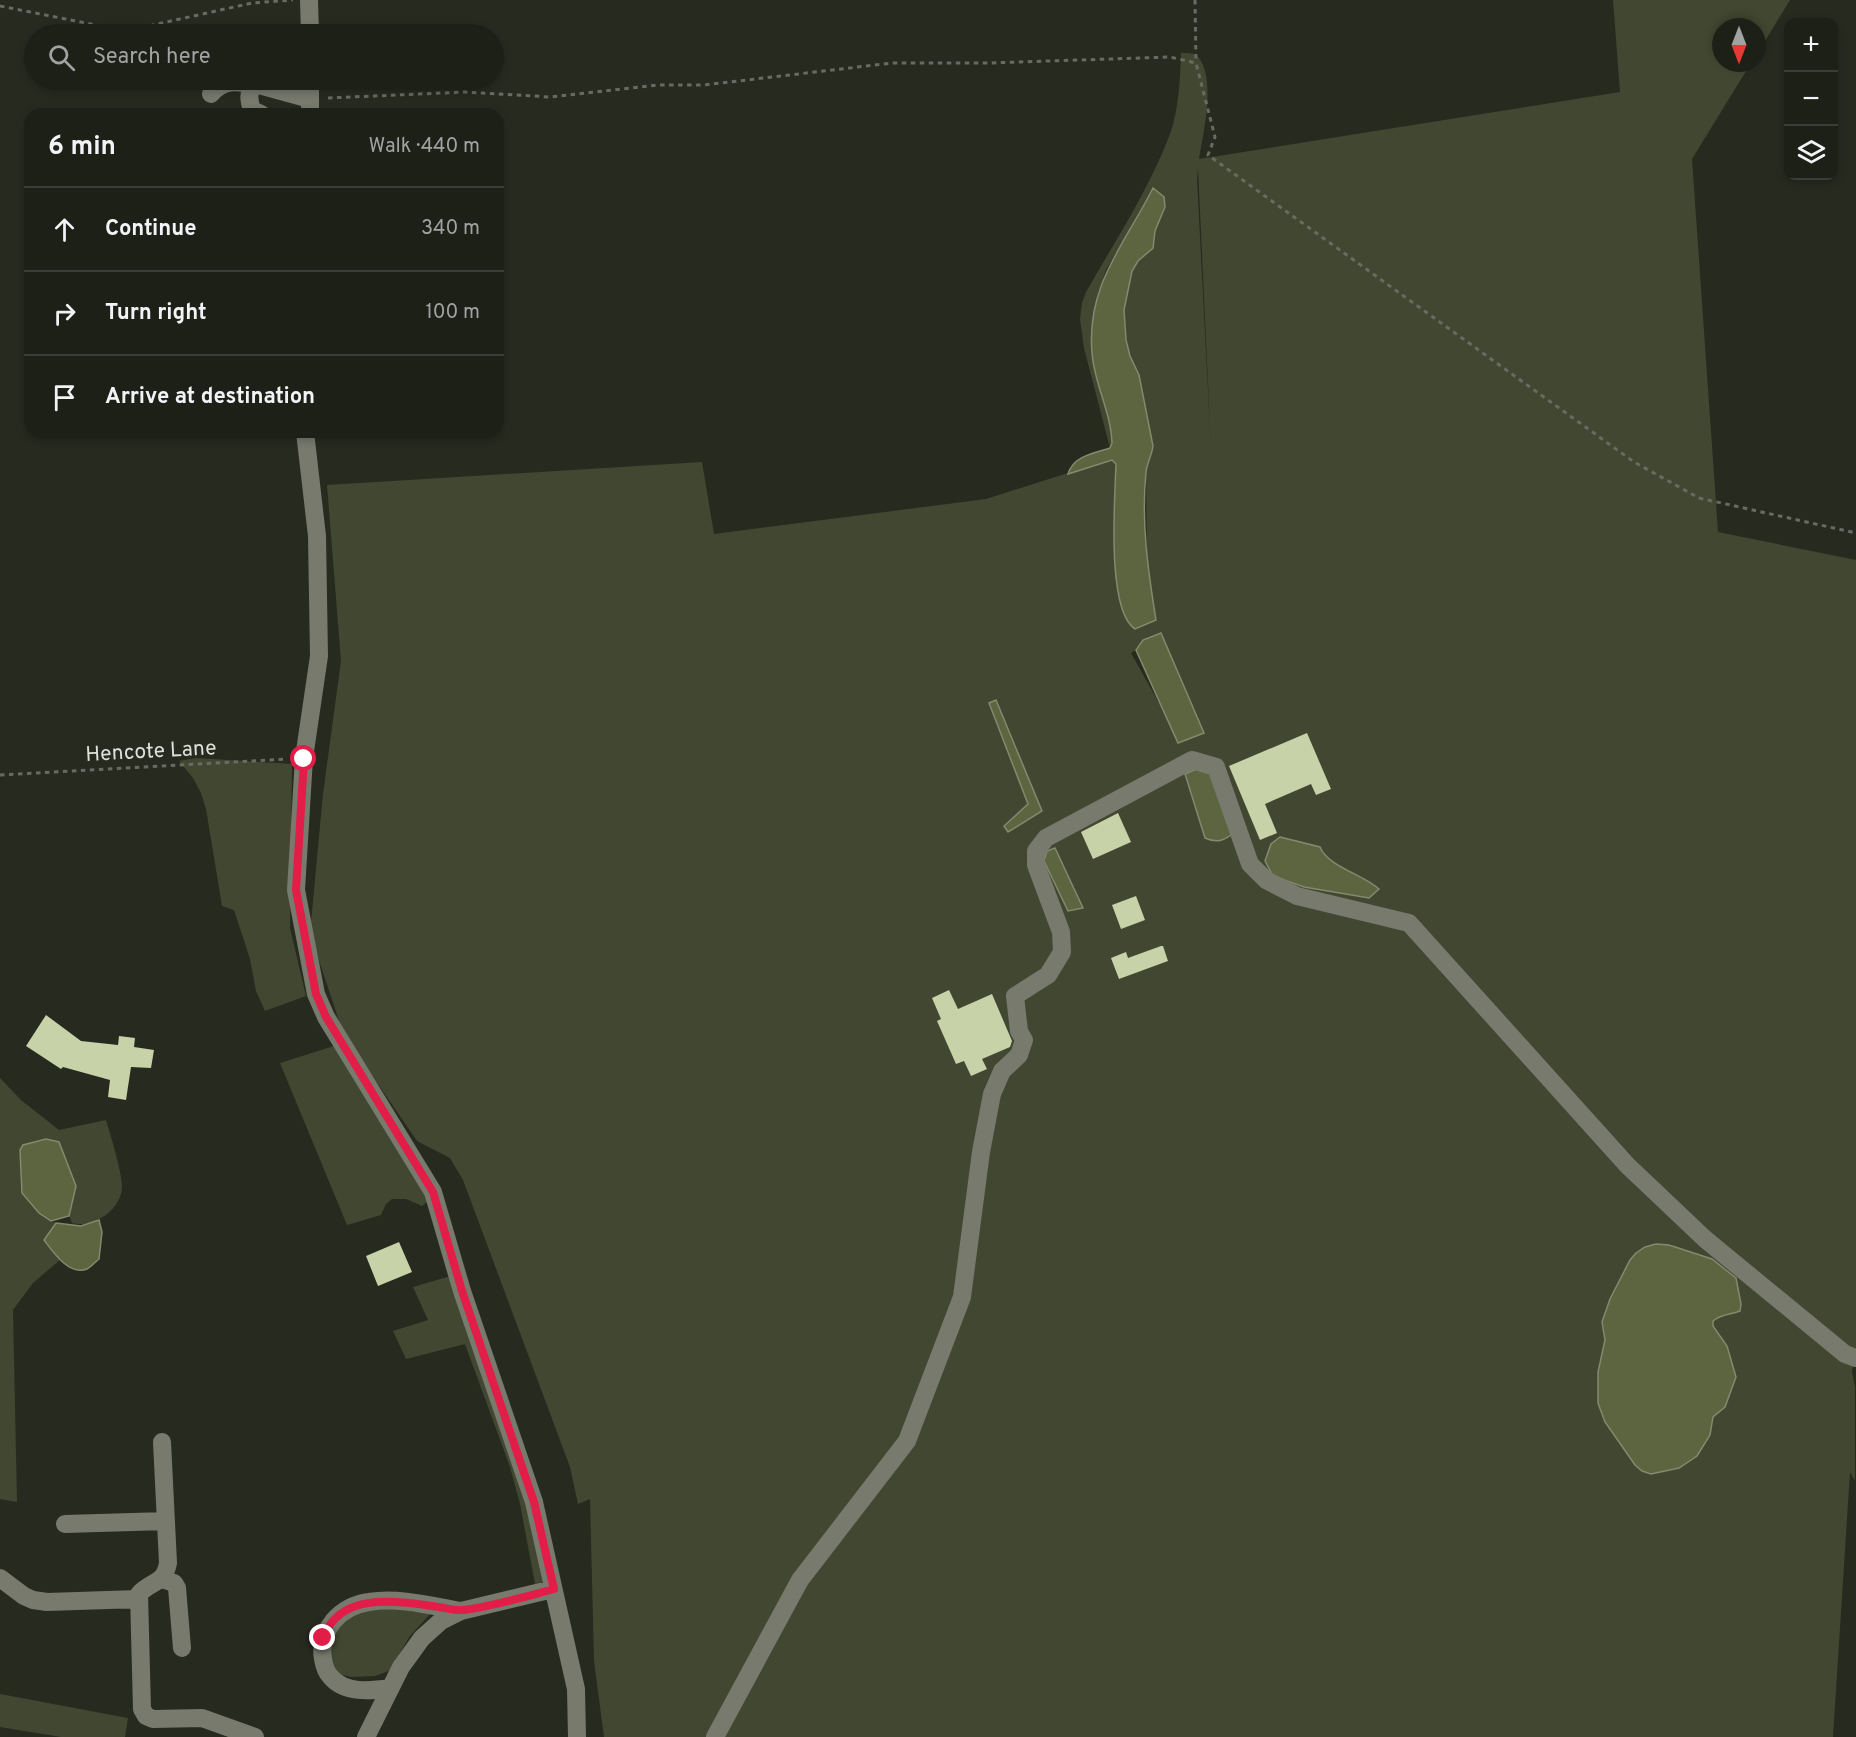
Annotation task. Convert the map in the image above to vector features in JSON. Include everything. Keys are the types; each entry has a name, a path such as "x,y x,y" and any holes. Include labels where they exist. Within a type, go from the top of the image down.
{"street":[{"path":"309,0 310,24"},
{"path":"211,94 215,90"},
{"path":"250,90 251,108"},
{"path":"275,90 310,107 310,90"},
{"path":"306,438 317,536 319,656 304,759 296,890 316,994 326,1017 433,1192 462,1291 534,1502 576,1689 577,1737"},
{"path":"715,1737 800,1580 907,1441 962,1297 981,1152 992,1094 1002,1071 1019,1055 1024,1040 1019,1031 1015,996 1048,975 1062,952 1061,932 1036,865 1036,851 1046,838 1192,760 1216,766 1250,864 1266,880 1297,896 1409,923 1627,1165 1705,1239 1845,1354 1856,1358"},
{"path":"162,1442 168,1563 166,1574 162,1579 144,1589 138,1599 142,1709 147,1716 153,1719 202,1718 255,1737"},
{"path":"65,1524 166,1521"},
{"path":"0,1578 33,1600 47,1602 138,1599"},
{"path":"162,1579 174,1583 177,1588 182,1648"},
{"path":"366,1737 401,1667 422,1638 441,1621 461,1611 554,1589"},
{"path":"390,1688 361,1690 348,1688 328,1676 322,1647 326,1629 333,1621 342,1613 368,1602 411,1603 461,1611"}],"path":[{"path":"161,24 252,3 297,0"},
{"path":"1195,0 1196,63 1215,137 1208,155 1634,462 1699,498 1856,533"},
{"path":"0,6 87,24"},
{"path":"310,107 465,92 550,97 658,85 704,85 892,63 989,63 1170,57 1196,63"},
{"name":"Hencote Lane","path":"0,775 304,759"}],"shaded area":[{"path":"1613,0 1790,0 1766,39 1766,18 1712,18 1712,72 1745,72 1692,159 1718,532 1856,560 1856,1353 1852,1371 1855,1387 1855,1481 1850,1472 1833,1737 604,1737 594,1661 590,1499 578,1504 570,1467 463,1180 450,1158 417,1141 343,1033 310,933 323,794 341,661 327,485 702,462 714,534 986,499 1112,459 1116,464 1114,533 1116,579 1147,565 1146,470 1153,446 1139,375 1130,356 1126,340 1124,310 1132,271 1138,261 1153,248 1155,231 1165,207 1153,188 1106,270 1096,299 1092,354 1112,436 1110,448 1084,348 1080,319 1086,292 1142,195 1170,134 1177,104 1181,53 1193,54 1199,58 1207,80 1207,108 1199,159 1620,92","holes":["1198,168 1211,448 1197,179","1143,640 1181,742 1131,653"]},
{"path":"1153,188 1164,197 1165,207 1155,231 1153,248 1138,261 1132,271 1124,310 1126,340 1130,356 1139,375 1153,446 1146,472 1144,509 1148,565 1156,620 1135,629 1126,618 1116,577 1114,526 1116,464 1112,460 1068,474 1079,459 1110,448 1112,443 1109,420 1093,364 1092,329 1095,306 1110,266"},
{"path":"1161,633 1204,733 1178,743 1136,650 1143,640"},
{"path":"996,700 1042,811 1008,832 1004,826 1028,804 989,703"},
{"path":"196,758 292,764 290,928 306,996 265,1011 256,991 250,959 234,910 222,906 206,809 201,793 193,778 179,761"},
{"path":"1201,767 1211,772 1235,832 1221,840 1214,841 1205,838 1185,774"},
{"path":"1280,837 1320,847 1330,860 1379,889 1369,898 1304,887 1273,876 1265,861 1271,844"},
{"path":"1055,848 1083,908 1068,911 1044,861 1047,851"},
{"path":"334,1046 425,1196 427,1202 422,1206 406,1199 392,1199 386,1204 381,1215 347,1225 280,1063"},
{"path":"0,1078 21,1100 59,1130 106,1120 122,1185 118,1202 105,1215 89,1223 72,1223 69,1216 76,1186 46,1139 23,1145 51,1221 56,1223 44,1240 60,1260 33,1283 13,1310 17,1502 0,1499"},
{"path":"46,1139 59,1142 76,1186 69,1216 51,1221 39,1213 22,1193 20,1150 23,1145"},
{"path":"99,1220 102,1232 99,1259 87,1269 74,1269 62,1262 44,1240 56,1223 81,1226"},
{"path":"1656,1244 1669,1245 1712,1259 1736,1278 1741,1304 1740,1311 1713,1321 1713,1326 1727,1346 1736,1377 1725,1407 1713,1417 1710,1435 1697,1456 1679,1468 1651,1474 1635,1465 1605,1422 1598,1403 1598,1372 1605,1340 1602,1322 1610,1299 1630,1260 1645,1247"},
{"path":"454,1275 550,1581 535,1584 520,1504 510,1467 465,1344 406,1359 393,1331 428,1320 413,1287"},
{"path":"443,1600 410,1636 389,1671 375,1676 351,1677 340,1674 334,1669 327,1647 339,1608"},
{"path":"0,1694 128,1718 125,1737 61,1737 0,1727"}],"building":[{"path":"1307,733 1331,789 1316,795 1311,784 1265,804 1277,833 1260,840 1229,766"},
{"path":"1118,813 1131,842 1093,859 1081,832"},
{"path":"1136,896 1145,920 1121,929 1112,905"},
{"path":"1163,946 1168,961 1119,979 1111,958 1126,952 1128,958"},
{"path":"949,990 958,1009 992,994 1012,1041 1010,1047 982,1059 987,1069 971,1076 964,1061 956,1064 937,1021 941,1019 932,998"},
{"path":"46,1015 81,1041 118,1045 119,1036 135,1038 134,1047 154,1050 151,1068 131,1067 126,1100 108,1097 110,1080 63,1067 61,1069 26,1046"},
{"path":"399,1242 412,1272 378,1286 366,1256"}],"route":[{"path":"304,759 296,890 316,994 326,1017 433,1192 462,1291 534,1502 554,1589 461,1611 411,1603 368,1602 342,1613 326,1629 323,1638"}]}
